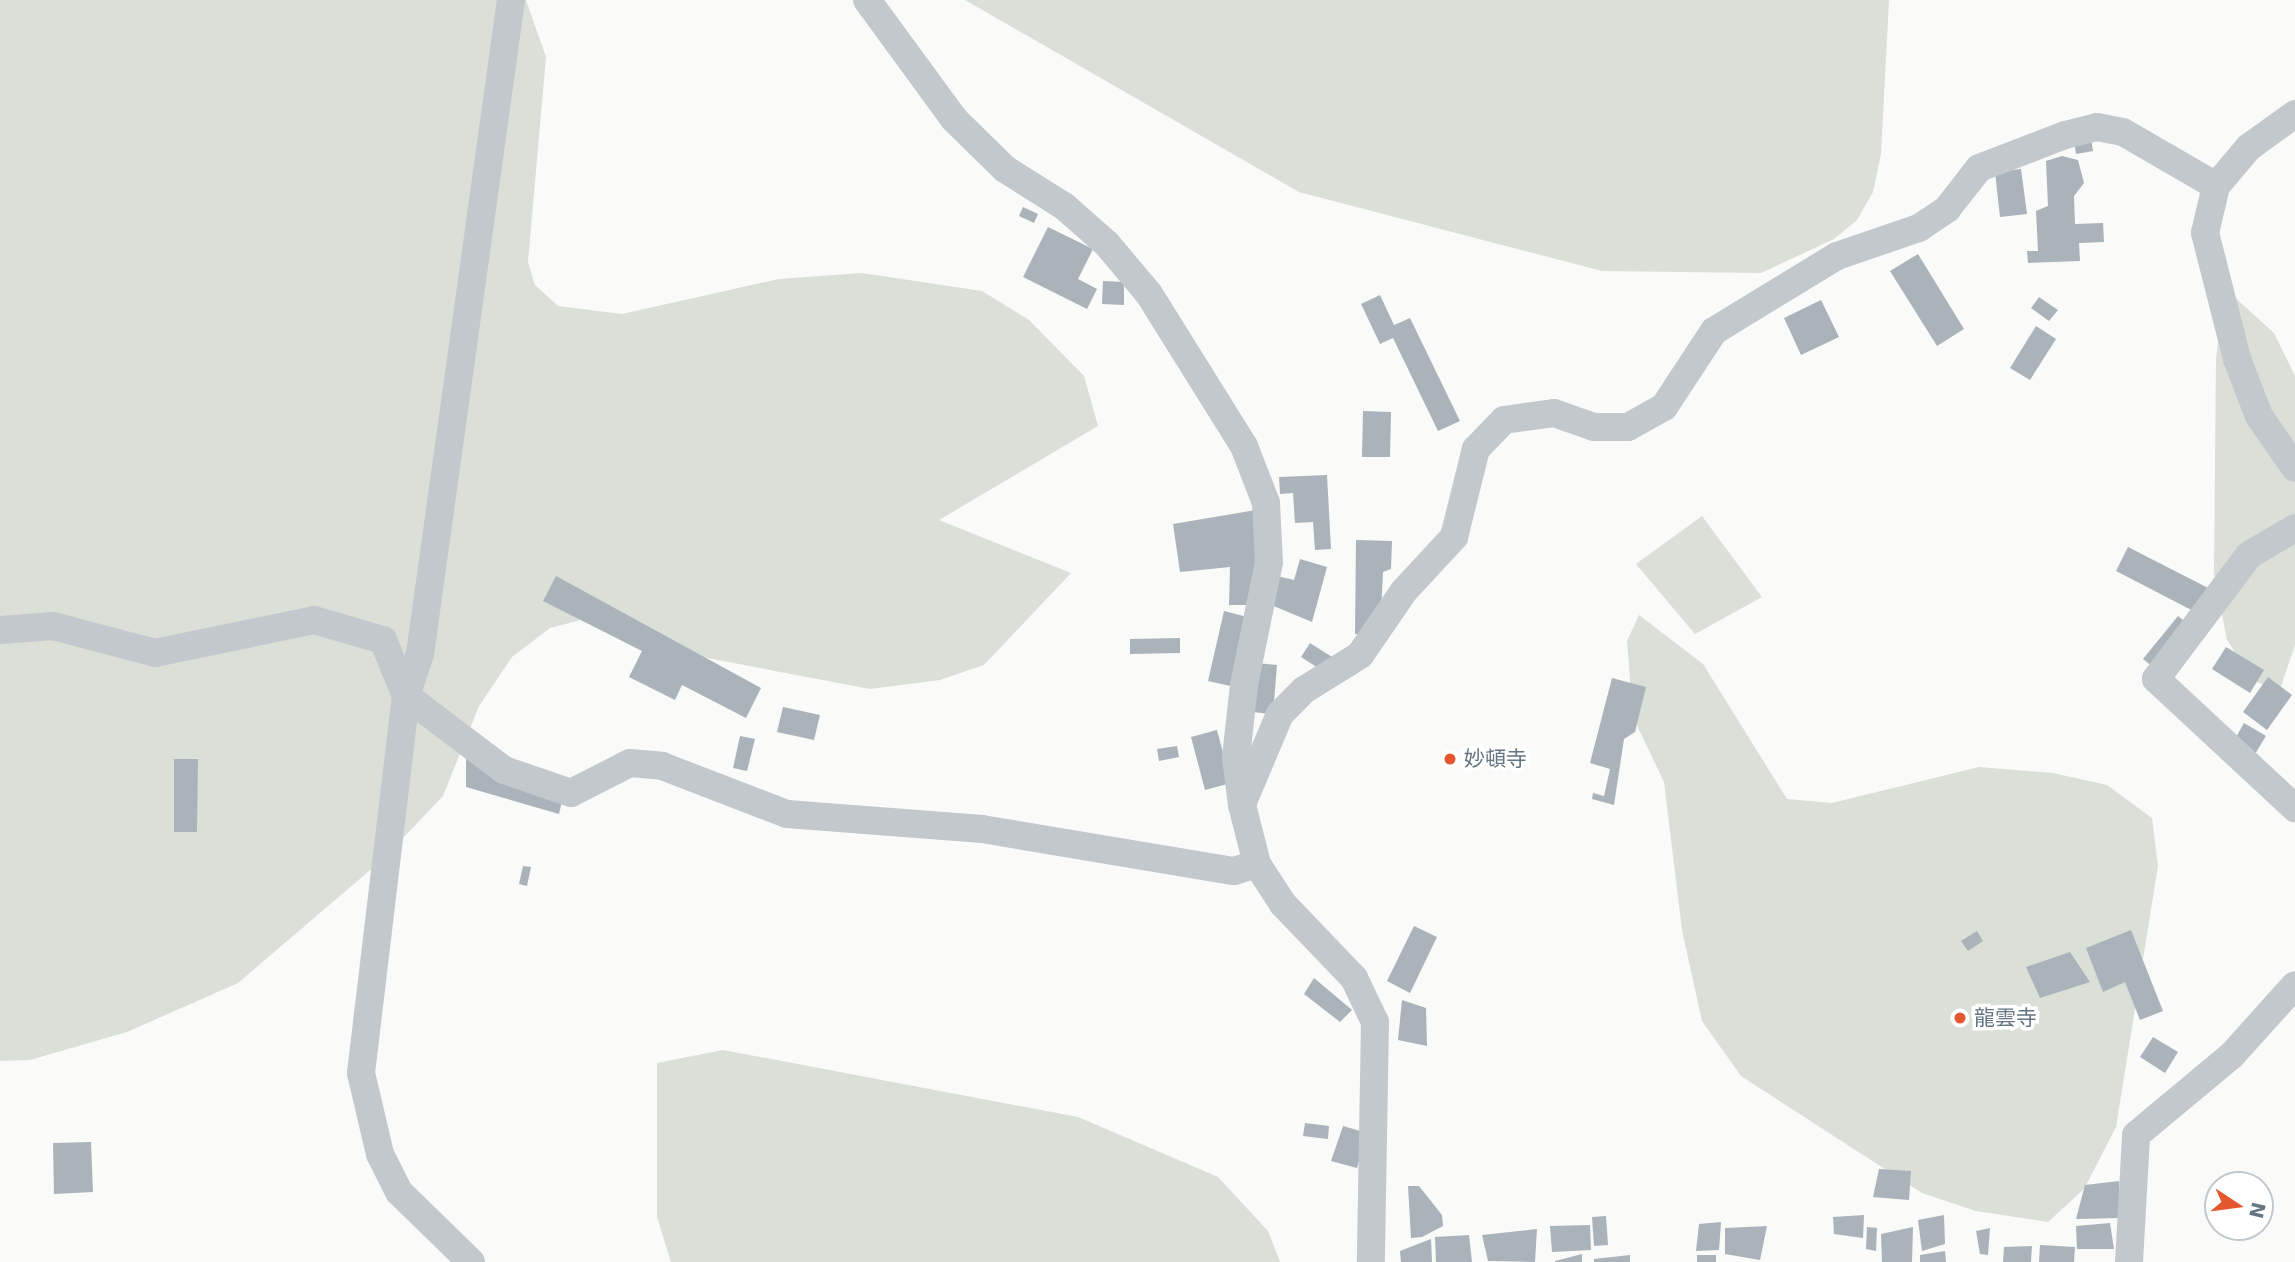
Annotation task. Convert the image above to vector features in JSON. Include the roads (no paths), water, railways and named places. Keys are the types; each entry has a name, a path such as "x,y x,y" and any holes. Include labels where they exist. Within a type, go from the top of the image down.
{"street":[{"path":"471,1262 399,1192 370,1122 360,1073 406,696 429,589 511,0"},
{"path":"867,0 954,119 1005,169 1065,207 1107,244 1149,294 1244,446 1266,503 1269,562 1242,697 1236,758 1242,805 1257,864 1283,904 1354,978 1375,1023 1371,1262"},
{"path":"2295,114 2249,147 2216,186 2207,251 2237,359 2259,416 2295,468"},
{"path":"1242,805 1280,714 1304,690 1360,655 1404,591 1454,537 1476,449 1504,420 1554,413 1594,427 1628,427 1664,407 1714,331 1837,256 1919,228 1947,209 1979,168 2065,135 2098,127 2123,132 2216,186"},
{"path":"2295,528 2249,555 2209,618 2156,679 2295,808"},
{"path":"0,630 52,626 155,653 314,620 383,640 406,696 504,770 571,793 630,763 662,766 787,814 982,829 1234,871 1257,864"},
{"path":"2129,1262 2136,1135 2232,1055 2295,985"}],"place":[{"name":"妙頓寺","path":"1450,759"},
{"name":"龍雲寺","path":"1960,1018"}]}
